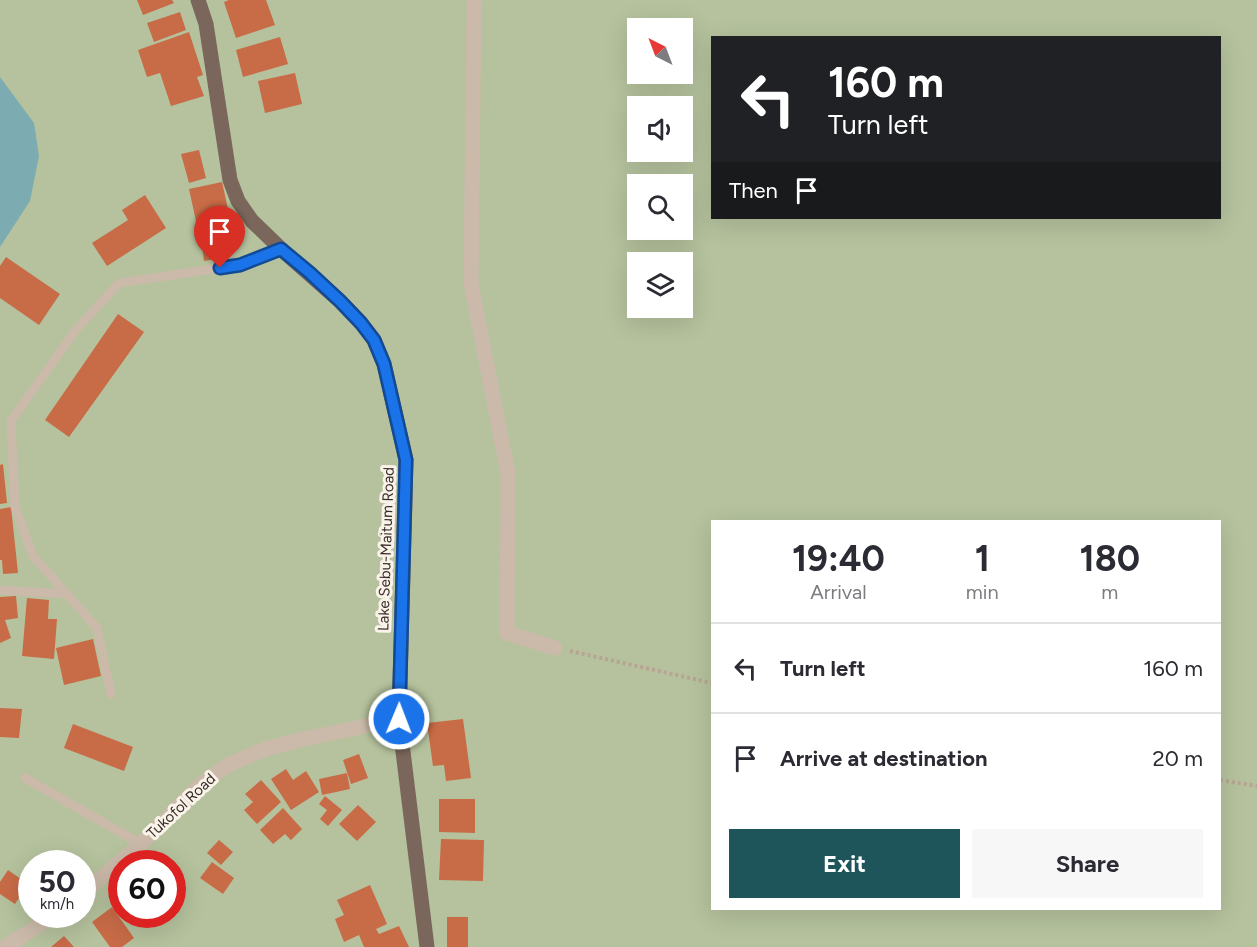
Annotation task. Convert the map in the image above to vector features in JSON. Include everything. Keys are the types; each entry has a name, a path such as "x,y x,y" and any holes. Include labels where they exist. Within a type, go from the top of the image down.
{"main road":[{"name":"Lake Sebu-Maitum Road","path":"198,0 206,24 230,180 238,201 252,221 333,294 361,323 374,340 384,364 406,460 399,719 427,947"}],"street":[{"path":"474,0 471,284 508,473 507,633 555,648"},
{"name":"Tukofol Road","path":"96,882 141,844 200,785 228,765 265,749 399,719"},
{"path":"5,947 35,928"}],"lane":[{"path":"111,694 97,628 33,556 15,507 11,421 75,331 119,283 240,265 281,249"},
{"path":"0,590 67,594"},
{"path":"25,778 141,844"}],"path":[{"path":"555,648 711,683"},
{"path":"1221,780 1257,786"}],"green space":[{"path":"0,0 1257,0 1257,947 0,947"}],"water":[{"path":"0,77 34,123 39,156 30,201 0,247"}],"building":[{"path":"137,0 172,0 174,3 143,15"},
{"path":"266,0 275,25 236,38 224,2"},
{"path":"180,12 186,30 154,42 147,23"},
{"path":"189,32 203,75 197,77 204,96 171,106 160,73 147,77 138,50"},
{"path":"280,37 288,64 243,77 236,50"},
{"path":"295,73 302,104 265,113 258,81"},
{"path":"199,150 206,178 189,183 181,154"},
{"path":"222,182 232,227 199,235 189,189"},
{"path":"145,195 166,228 107,266 92,243 128,220 122,210"},
{"path":"224,235 227,257 204,261 201,238"},
{"path":"6,257 60,294 39,325 0,298 0,266"},
{"path":"118,314 144,332 69,437 45,420"},
{"path":"3,464 7,503 0,504 0,465"},
{"path":"11,507 18,573 3,574 2,560 0,560 0,509"},
{"path":"16,596 18,618 5,620 11,638 0,643 0,597"},
{"path":"27,598 49,600 48,619 57,619 54,659 22,656"},
{"path":"93,639 101,676 64,685 56,648"},
{"path":"0,708 22,709 19,738 0,737"},
{"path":"463,719 471,778 446,781 444,765 433,766 427,723"},
{"path":"73,724 133,747 124,771 64,748"},
{"path":"359,754 368,778 351,784 343,760"},
{"path":"286,769 293,780 306,771 319,792 291,810 271,779"},
{"path":"347,773 350,789 322,795 319,779"},
{"path":"261,780 281,802 257,824 244,810 253,802 245,794"},
{"path":"325,796 342,810 328,826 320,819 327,810 319,804"},
{"path":"439,799 475,799 475,833 439,832"},
{"path":"358,805 376,822 357,841 339,824"},
{"path":"283,808 302,829 291,840 285,834 273,844 260,830"},
{"path":"441,839 484,840 483,881 439,880"},
{"path":"219,840 233,852 221,865 207,853"},
{"path":"212,862 234,878 223,894 200,878"},
{"path":"8,870 18,877 18,899 15,904 0,894 0,882"},
{"path":"370,885 387,924 376,929 379,934 399,926 409,947 364,947 359,935 344,942 335,919 344,915 337,900"},
{"path":"108,910 108,928 127,928 134,938 122,947 110,947 96,928 96,919"},
{"path":"447,917 468,917 468,947 447,947"},
{"path":"64,936 74,947 51,947"}],"route":[{"path":"220,268 240,265 281,249 310,273 361,323 374,340 384,364 406,460 399,719"}]}
